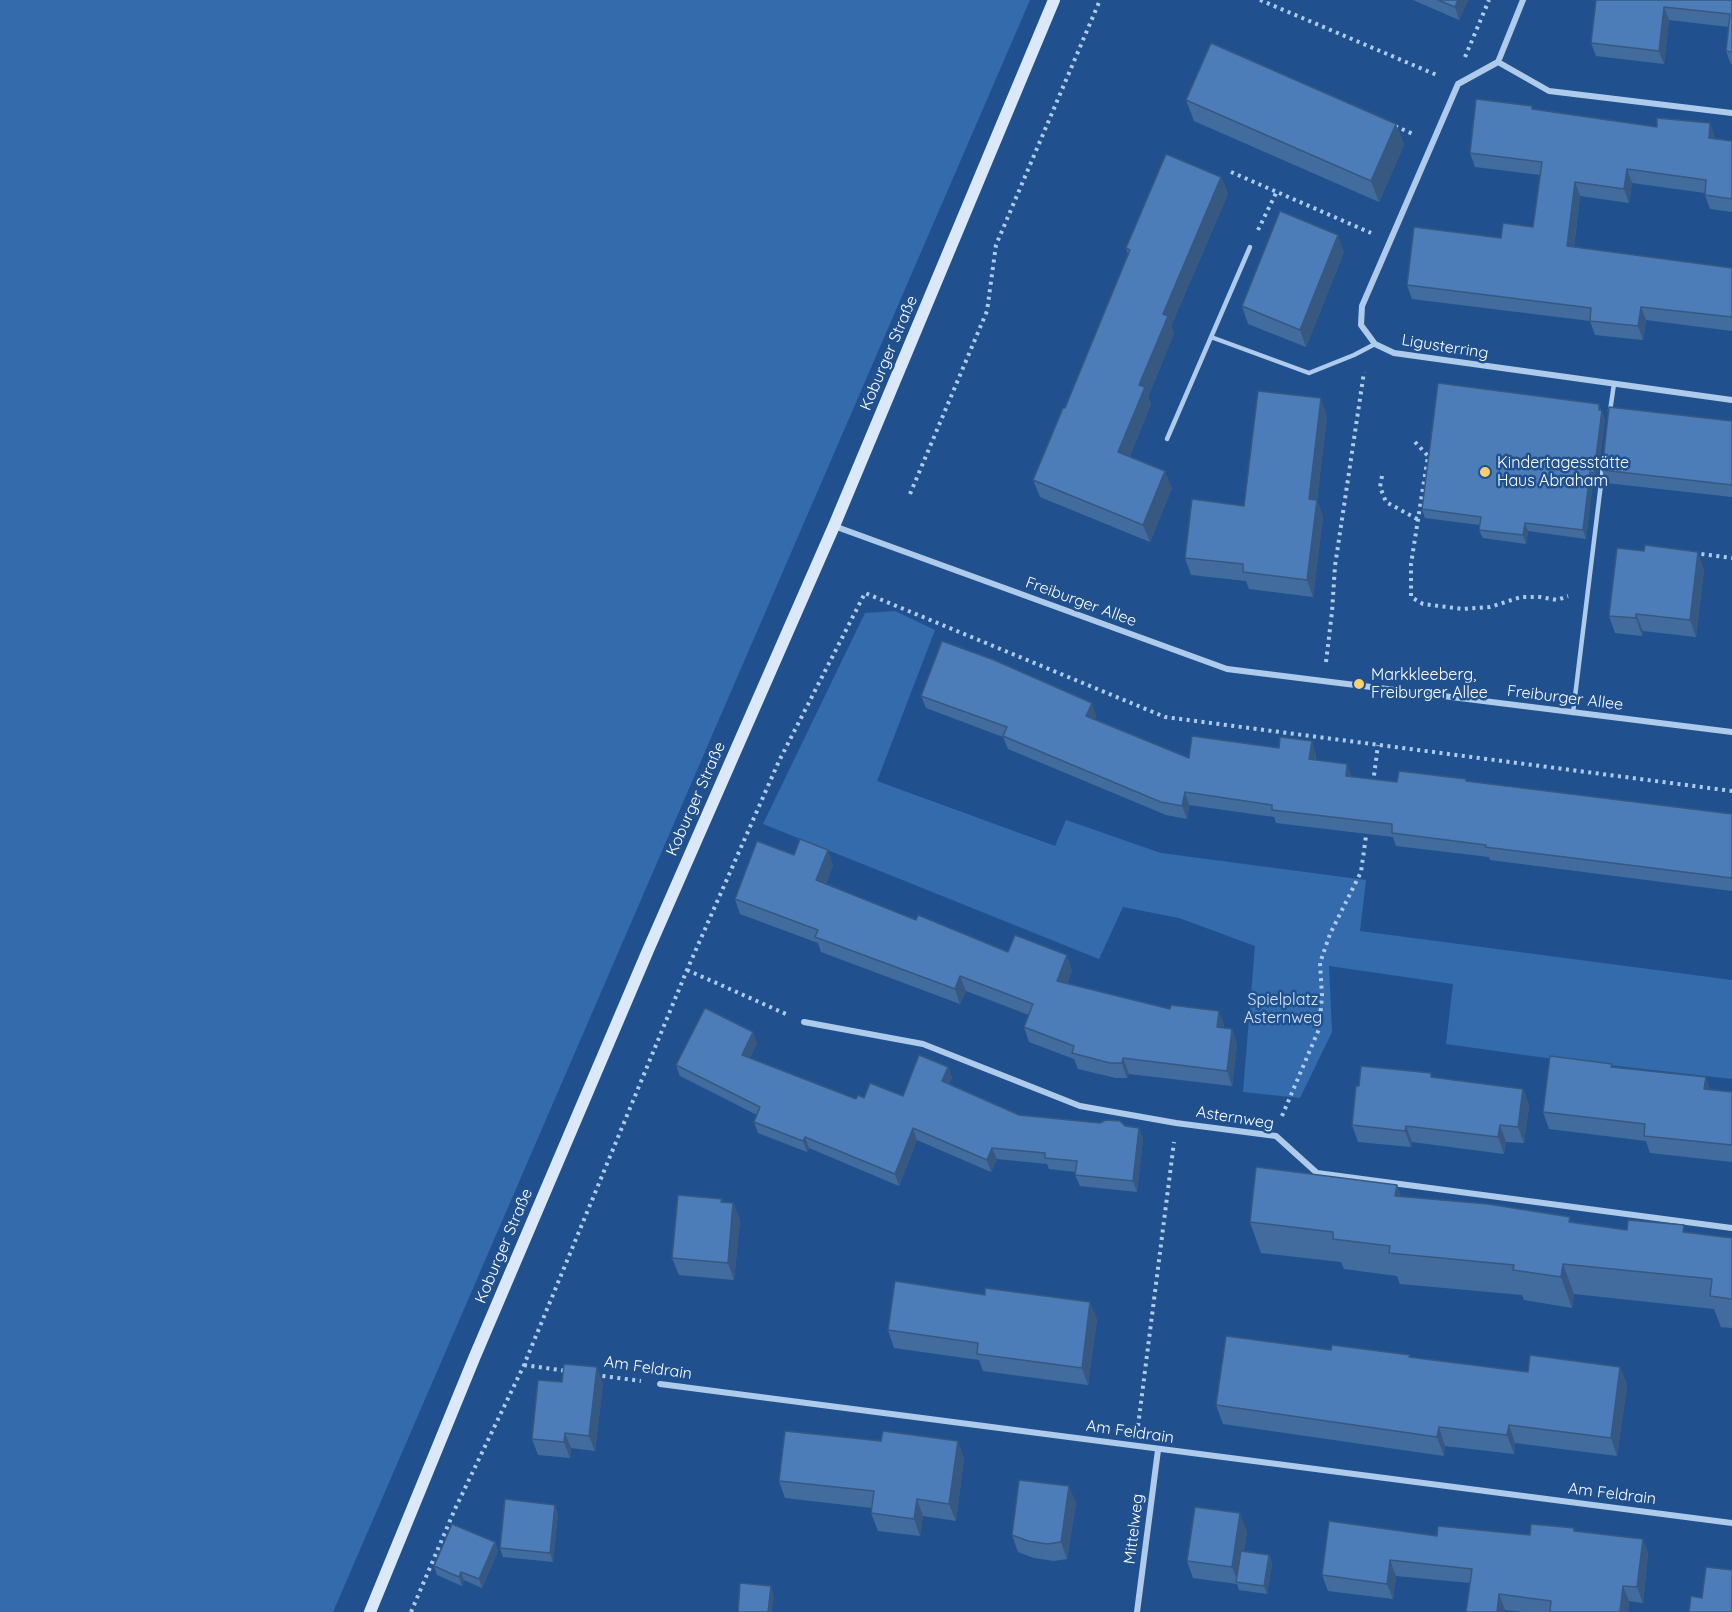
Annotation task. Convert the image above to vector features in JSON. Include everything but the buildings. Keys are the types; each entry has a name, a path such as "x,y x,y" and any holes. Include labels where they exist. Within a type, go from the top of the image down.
{"main road":[{"name":"Koburger Straße","path":"370,1612 475,1356 649,948 834,526 1054,0"}],"street":[{"path":"1375,344 1361,325 1362,306 1458,84 1497,62 1523,0"},
{"path":"1497,62 1549,91 1732,113"},
{"name":"Ligusterring","path":"1375,344 1394,353 1732,399"},
{"name":"Freiburger Allee","path":"834,526 1227,669 1732,732"},
{"name":"Asternweg","path":"804,1022 923,1044 1080,1106 1176,1123 1276,1136 1317,1173 1732,1228"},
{"name":"Am Feldrain","path":"660,1384 1732,1523"},
{"name":"Mittelweg","path":"1137,1612 1158,1450"}],"lane":[{"path":"1167,439 1250,247"},
{"path":"1211,337 1309,373 1375,344"},
{"path":"1610,414 1614,384"},
{"path":"1573,712 1604,460"}],"path":[{"path":"910,494 987,311 996,245 1100,0"},
{"path":"1260,0 1458,84 1463,61 1489,0"},
{"path":"1390,124 1433,143"},
{"path":"1231,172 1390,241"},
{"path":"1250,247 1276,193"},
{"path":"1323,680 1332,612 1335,566 1365,367 1375,344"},
{"path":"1415,442 1428,456 1412,564 1412,597 1423,604 1463,609 1490,607 1521,597 1557,600 1588,588"},
{"path":"1382,476 1380,487 1386,502 1419,520"},
{"path":"1686,552 1732,558"},
{"path":"411,1612 455,1509 524,1365 687,970 779,761 865,593 1165,717 1732,791"},
{"path":"1372,791 1378,745"},
{"path":"1276,1136 1319,1029 1322,996 1320,963 1330,934 1361,872 1367,826"},
{"path":"687,970 804,1022"},
{"path":"1158,1450 1138,1429 1176,1123"},
{"path":"524,1365 569,1371"},
{"name":"Am Feldrain","path":"592,1374 660,1384"}],"green space":[{"path":"0,0 1030,0 333,1612 0,1612"},
{"name":"Spielplatz Asternweg","path":"895,611 935,630 877,781 1055,846 1066,820 1161,853 1366,880 1360,931 1732,980 1732,1079 1446,1044 1453,984 1329,966 1332,1032 1300,1098 1243,1092 1255,946 1179,918 1123,907 1099,959 763,824 865,613"}],"place":[{"name":"Kindertagesstätte Haus Abraham","path":"1485,472"},
{"name":"Markkleeberg, Freiburger Allee","path":"1359,684"}]}
